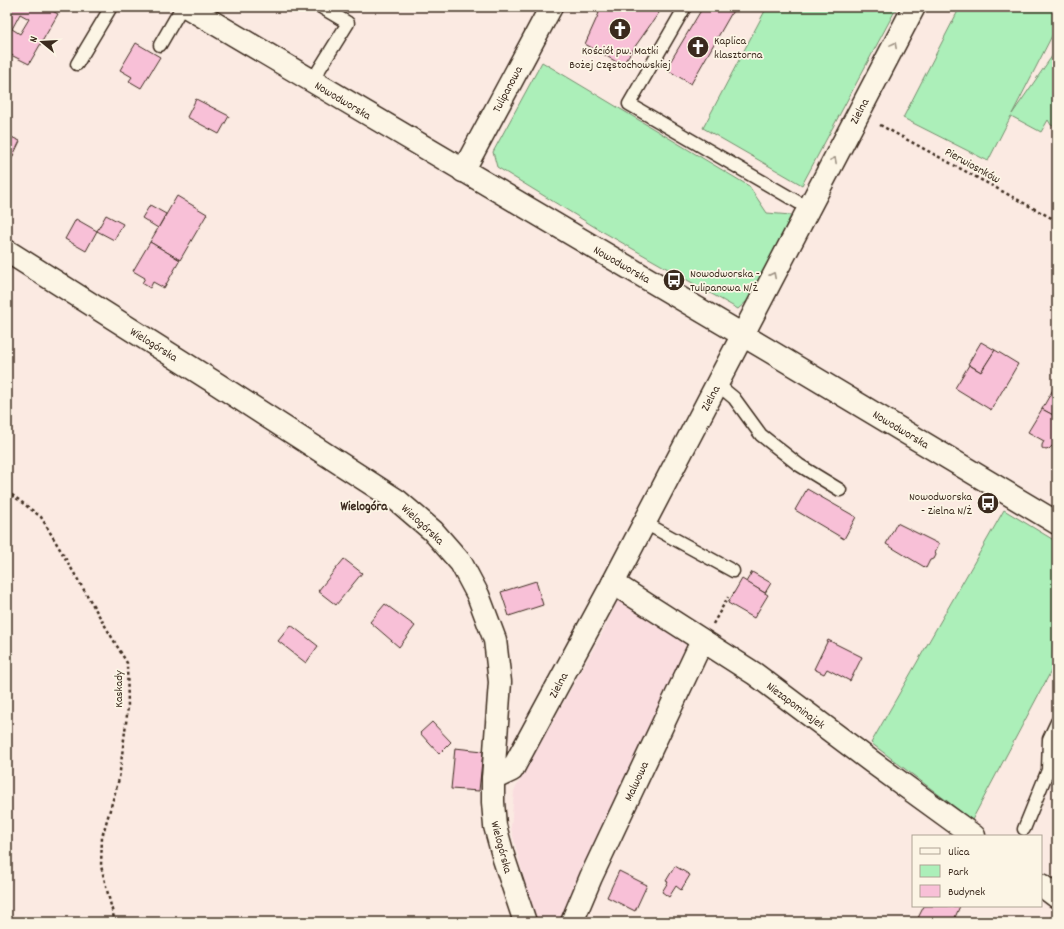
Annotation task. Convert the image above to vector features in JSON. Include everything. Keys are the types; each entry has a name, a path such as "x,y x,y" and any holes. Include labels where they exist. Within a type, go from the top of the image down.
{"street":[{"name":"Nowodworska","path":"187,7 929,445 1057,523"},
{"name":"Tulipanowa","path":"463,170 551,7"},
{"name":"Zielna","path":"493,778 512,770 645,523 914,7"},
{"name":"Wielogórska","path":"7,251 398,501 433,530 461,562 478,595 495,640 500,682 493,778 495,826 504,859 525,922"},
{"name":"Niezapominajek","path":"613,583 754,674 973,835"},
{"name":"Malwowa","path":"572,922 591,877 702,641"},
{"path":"1042,886 1057,897"}],"lane":[{"path":"77,64 111,7"},
{"path":"160,45 182,7"},
{"path":"312,81 348,23 321,7"},
{"path":"685,7 629,104 808,208"},
{"path":"717,384 734,398 761,435 799,464 840,490"},
{"path":"645,523 733,571"},
{"path":"1024,829 1048,770 1049,738 1057,722"}],"path":[{"name":"Pierwiosnków","path":"880,124 1057,222"},
{"name":"Kaskady","path":"7,491 41,517 127,663 128,707 119,779 102,837 101,866 115,922"},
{"path":"702,641 728,597"}],"shaded area":[{"path":"619,597 691,644 564,922 535,922 511,828 514,791 603,632"}],"green space":[{"path":"767,7 897,7 802,185 703,128"},
{"path":"960,7 1057,8 1057,26 1012,114 1057,49 1057,128 1051,125 1048,120 1041,132 1011,116 988,161 903,118"},
{"path":"542,62 749,186 767,213 791,215 756,293 738,309 598,229 497,167 493,152"},
{"path":"1004,510 1057,542 1057,660 972,820 871,743"}],"building":[{"path":"7,7 45,7 58,14 29,64 7,53","holes":["20,14 29,19 20,34 12,29"]},
{"name":"Kościół pw. Matki Bożej Częstochowskiej","path":"588,7 663,7 622,65 585,44 599,13"},
{"path":"703,7 735,7 691,84 666,69"},
{"path":"136,43 160,57 141,88 129,81 132,77 120,70"},
{"path":"196,99 229,116 219,134 187,117"},
{"path":"7,135 20,141 11,160 7,158"},
{"path":"177,196 207,214 180,260 150,242"},
{"path":"150,205 166,214 158,228 142,218"},
{"path":"106,215 123,224 114,240 97,231"},
{"path":"76,219 97,231 86,251 65,239"},
{"path":"150,242 180,260 164,288 153,282 150,288 142,283 145,278 133,271"},
{"path":"1057,335 1057,344 1053,341"},
{"path":"981,342 995,350 981,372 968,364"},
{"path":"995,350 1018,364 991,410 955,388 969,365 981,372"},
{"path":"1055,386 1057,387 1057,413 1055,416 1042,409"},
{"path":"1042,409 1055,416 1057,413 1057,449 1052,446 1046,450 1042,448 1044,441 1028,432"},
{"path":"807,489 856,517 844,539 795,510"},
{"path":"897,523 939,544 935,552 936,555 934,559 930,560 926,568 886,544"},
{"path":"344,559 362,573 336,605 318,591"},
{"path":"752,572 771,583 765,593 746,582"},
{"path":"742,579 768,595 754,618 728,603"},
{"path":"536,581 543,605 509,616 501,592"},
{"path":"385,604 415,626 399,647 370,622"},
{"path":"291,625 318,646 306,663 278,641"},
{"path":"828,640 862,657 850,681 827,669 824,674 814,669"},
{"path":"432,722 451,742 439,754 420,733"},
{"path":"455,748 483,751 479,791 451,789"},
{"path":"675,866 690,875 681,890 676,886 669,897 662,892 668,882 666,881"},
{"path":"619,871 647,885 635,911 607,897"},
{"path":"924,907 960,907 953,922 916,922"}],"place":[{"name":"Kościół pw. Matki Bożej Częstochowskiej","path":"620,29"},
{"name":"Kaplica klasztorna","path":"698,47"},
{"name":"Nowodworska - Tulipanowa N/Ż","path":"674,280"},
{"name":"Nowodworska - Zielna N/Ż","path":"988,503"}],"district":[{"name":"Wielogóra","path":"364,505"}]}
